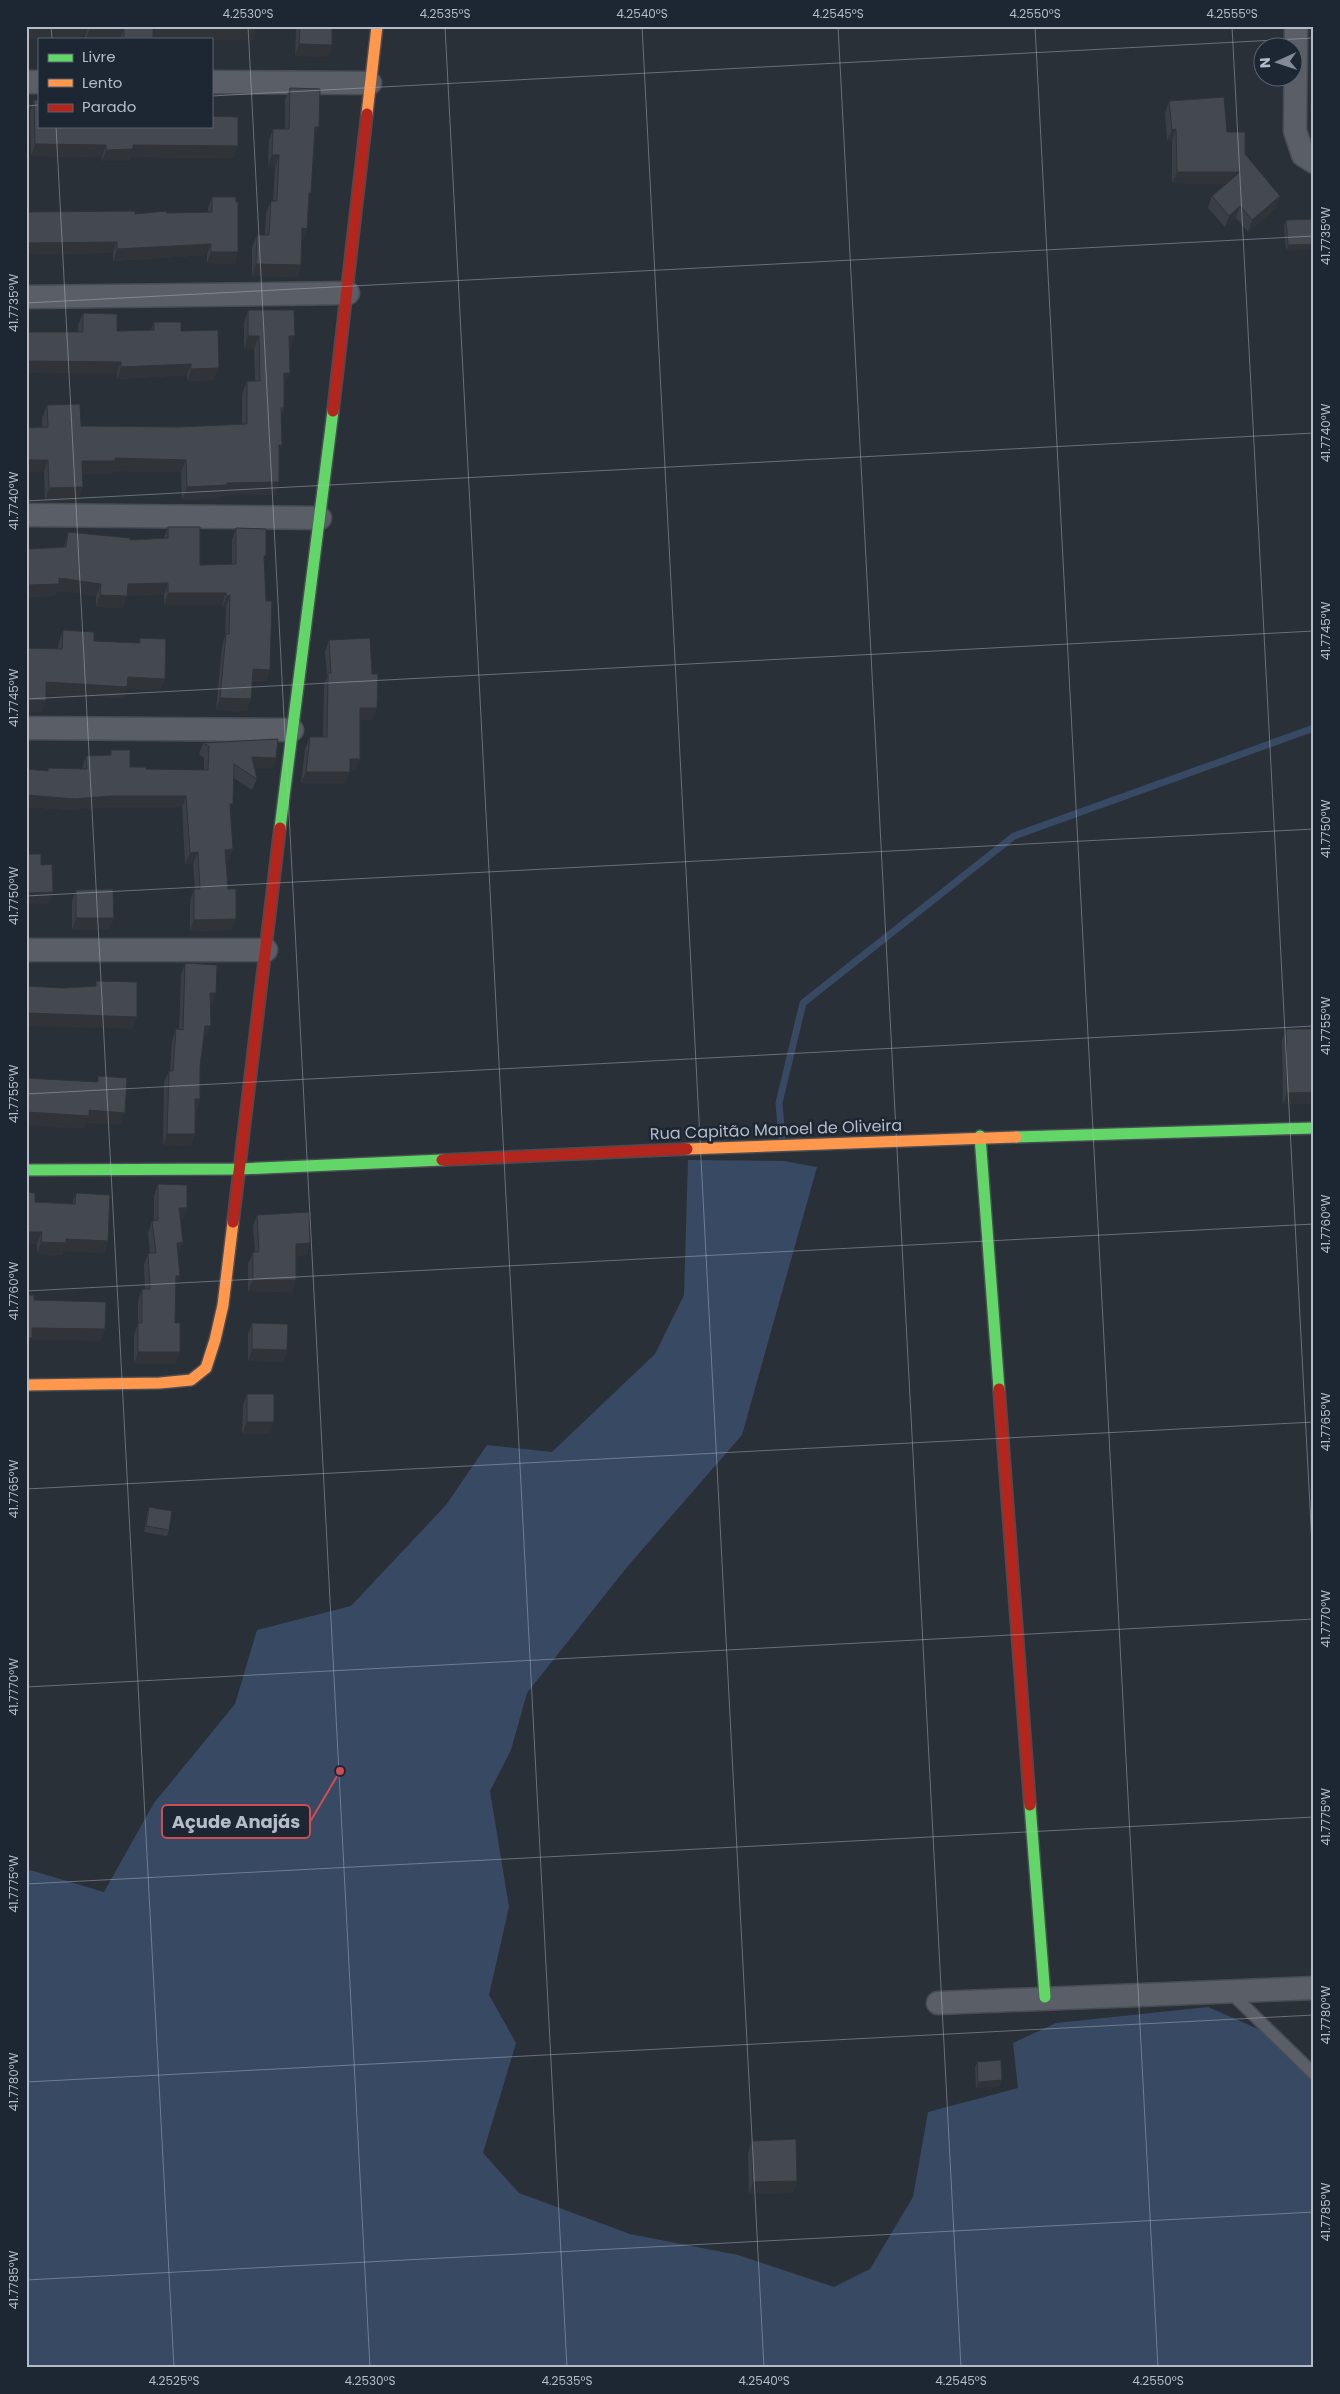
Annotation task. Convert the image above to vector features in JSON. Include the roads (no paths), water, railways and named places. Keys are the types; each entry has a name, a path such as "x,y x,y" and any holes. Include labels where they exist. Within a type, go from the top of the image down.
{"street":[{"path":"26,1385 160,1383 191,1380 206,1368 215,1340 223,1305 292,730 348,293 377,26"},
{"path":"1296,26 1295,131 1303,155 1314,162"},
{"path":"212,82 370,83"},
{"path":"26,297 348,293"},
{"path":"26,515 320,518"},
{"path":"26,728 292,730"},
{"path":"26,950 266,950"},
{"name":"Rua Capitão Manoel de Oliveira","path":"26,1170 240,1169 980,1136 1314,1128"},
{"path":"980,1136 1045,1997"},
{"path":"938,2003 1045,1997 1314,1988"}],"lane":[{"path":"1229,1991 1314,2074"}],"water":[{"path":"688,1160 784,1161 817,1167 742,1435 627,1567 527,1693 511,1750 490,1791 509,1907 489,1995 516,2043 483,2153 519,2193 630,2234 738,2255 834,2287 870,2269 913,2197 928,2112 1018,2088 1013,2043 1056,2023 1208,2007 1265,2032 1314,2083 1314,2368 26,2368 26,1873 30,1870 104,1892 154,1803 235,1704 257,1630 351,1606 446,1505 487,1445 552,1452 655,1354 684,1295"}],"waterway":[{"path":"782,1140 779,1103 803,1003 1014,836 1314,728"}],"place":[{"name":"Açude Anajás","path":"340,1771"}]}
